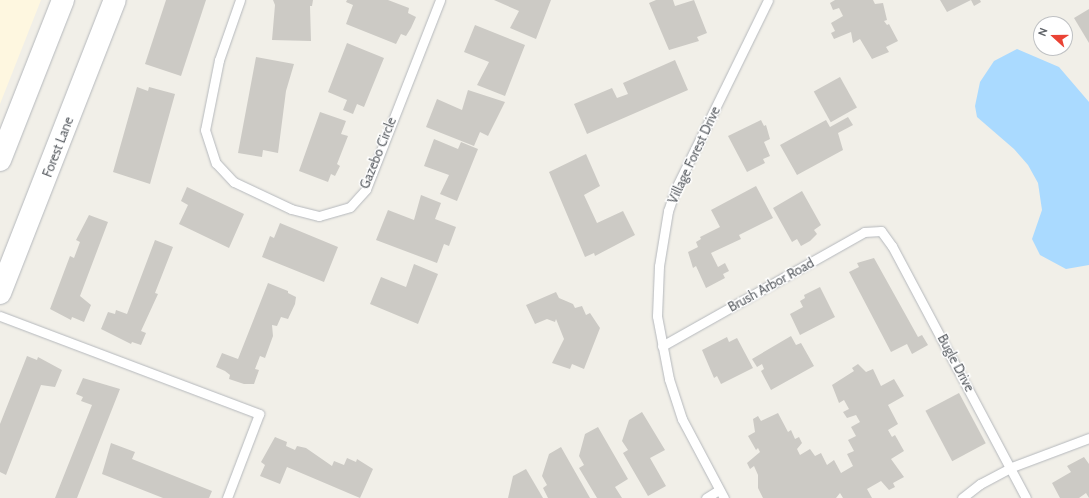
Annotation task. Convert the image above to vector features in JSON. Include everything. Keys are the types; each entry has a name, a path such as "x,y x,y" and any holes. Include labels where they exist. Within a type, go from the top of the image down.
{"main road":[{"path":"0,160 63,0"},
{"name":"Forest Lane","path":"0,293 115,0"}],"lane":[{"name":"Gazebo Circle","path":"240,0 219,60 205,130 216,163 234,182 291,209 319,216 350,207 366,189 440,0"},
{"name":"Village Forest Drive","path":"721,494 682,419 662,346 657,293 668,211 686,165 768,0"},
{"name":"Brush Arbor Road","path":"662,346 864,232 881,231"},
{"name":"Bugle Drive","path":"881,231 1012,467 1026,498"},
{"path":"0,316 259,414 227,498"},
{"path":"962,498 980,484 1012,467 1089,438"},
{"path":"706,498 721,494"}],"shaded area":[{"path":"0,0 41,0 0,104"}],"water":[{"path":"1017,49 1059,67 1089,102 1089,265 1066,269 1040,255 1032,239 1042,210 1038,183 1028,165 1014,149 977,117 975,106 980,82 994,61"}],"building":[{"path":"166,0 206,0 181,76 145,64"},
{"path":"273,0 313,0 312,6 310,6 311,41 272,40 275,5"},
{"path":"347,0 388,0 409,8 408,13 416,17 406,36 401,34 396,44 346,24 353,5 346,2"},
{"path":"494,0 551,0 536,39 510,28 519,11"},
{"path":"656,0 673,0 675,6 694,0 707,33 697,37 699,41 669,50 649,3"},
{"path":"835,0 873,0 875,4 883,3 887,20 884,21 887,25 889,24 898,41 886,47 889,52 872,59 860,39 853,43 851,32 834,39 831,33 835,31 831,23 843,16 839,8 833,10 830,3"},
{"path":"940,0 971,0 947,12"},
{"path":"971,0 980,0 981,2 974,6"},
{"path":"1089,9 1089,43 1074,18"},
{"path":"475,25 525,45 505,96 477,85 489,62 464,52"},
{"path":"347,43 384,58 364,107 357,104 353,114 343,110 347,100 328,92"},
{"path":"256,57 294,64 286,91 278,153 263,150 262,157 238,153"},
{"path":"675,60 688,90 587,134 574,104 612,88 617,98 628,94 623,83"},
{"path":"840,77 857,108 831,122 814,92"},
{"path":"137,87 148,91 149,87 175,94 150,184 113,172"},
{"path":"468,90 505,102 488,136 480,132 474,146 426,127 437,99 462,110"},
{"path":"320,112 346,121 341,134 348,136 337,164 340,166 335,176 331,174 328,182 299,171"},
{"path":"848,117 853,125 838,133 843,150 797,175 780,145 826,120 830,127"},
{"path":"761,120 764,126 766,125 770,139 764,142 770,156 763,159 765,163 747,172 728,136"},
{"path":"434,139 458,149 461,142 478,149 457,201 440,194 449,175 424,166"},
{"path":"586,154 600,186 584,195 597,223 623,211 635,235 595,256 594,253 585,257 549,172"},
{"path":"756,186 773,218 739,235 741,239 711,253 718,267 725,263 729,271 723,274 725,278 706,288 696,266 693,268 688,252 698,247 696,242 701,239 700,237 720,227 711,210"},
{"path":"187,187 244,214 229,248 179,224 188,205 181,201"},
{"path":"802,191 821,225 814,230 817,234 810,241 801,246 797,239 792,242 773,208"},
{"path":"421,195 441,203 435,219 456,227 449,246 444,244 437,263 376,240 388,210 414,220"},
{"path":"89,215 108,222 80,296 91,305 84,322 72,317 71,320 50,309 70,256 74,258 80,242 76,240"},
{"path":"280,223 338,247 324,282 262,257 270,236 274,238"},
{"path":"155,240 173,247 155,293 158,294 141,331 146,333 141,345 132,342 131,344 101,329 108,312 115,314 116,310 127,314"},
{"path":"874,258 918,337 922,335 928,345 912,354 907,344 891,352 849,272 859,267 857,263"},
{"path":"414,264 438,274 418,324 370,304 381,277 406,287"},
{"path":"268,283 288,291 288,293 296,297 295,304 288,319 281,317 277,326 272,325 273,336 265,358 260,356 255,369 259,370 254,384 244,384 229,379 230,375 216,367 222,353 238,359"},
{"path":"820,287 835,317 800,335 790,314 803,307 800,301 805,298 804,295"},
{"path":"556,292 559,298 573,304 575,308 582,306 586,315 590,313 600,328 584,369 572,364 570,369 552,363 564,339 556,319 555,322 547,319 535,324 526,305"},
{"path":"791,336 796,345 801,343 814,366 771,390 761,371 764,369 762,364 757,367 752,359"},
{"path":"727,337 729,342 737,338 753,368 721,384 717,376 714,378 702,350"},
{"path":"27,356 37,360 38,357 62,370 55,387 41,385 6,475 0,472 0,424"},
{"path":"858,364 866,372 873,369 881,386 894,379 904,396 888,405 898,424 888,430 892,437 895,435 904,451 891,459 904,477 893,483 895,487 889,490 881,481 867,489 872,498 843,498 840,493 836,498 763,498 758,488 758,475 754,466 750,469 747,463 760,452 758,448 756,450 748,436 755,432 753,419 758,416 761,421 778,413 788,432 791,430 795,439 799,437 802,443 797,449 800,455 810,449 815,456 821,453 827,465 834,460 841,473 853,466 847,454 854,451 848,440 856,436 851,427 860,422 856,415 847,418 843,412 849,409 844,400 839,403 832,385 854,371 852,368"},
{"path":"83,378 120,389 77,498 55,498 92,405 81,401 83,397 76,394"},
{"path":"959,393 986,443 952,461 925,411"},
{"path":"642,412 665,450 650,458 666,486 648,496 623,453 628,450 622,441 629,420"},
{"path":"598,427 628,479 615,487 622,498 597,498 579,468 584,465 579,456 585,434"},
{"path":"275,437 287,442 286,446 295,450 297,446 306,448 332,466 334,461 344,465 347,458 356,462 357,459 373,469 360,498 287,467 280,484 260,476 265,465 261,462"},
{"path":"111,443 135,452 132,459 212,491 209,498 163,498 102,474"},
{"path":"561,447 590,498 548,498 543,488 547,485 542,476 549,454"},
{"path":"1084,457 1089,464 1089,498 1086,493 1079,498 1060,498 1052,483 1071,472 1067,466"},
{"path":"526,469 543,498 508,498 513,476"}]}
